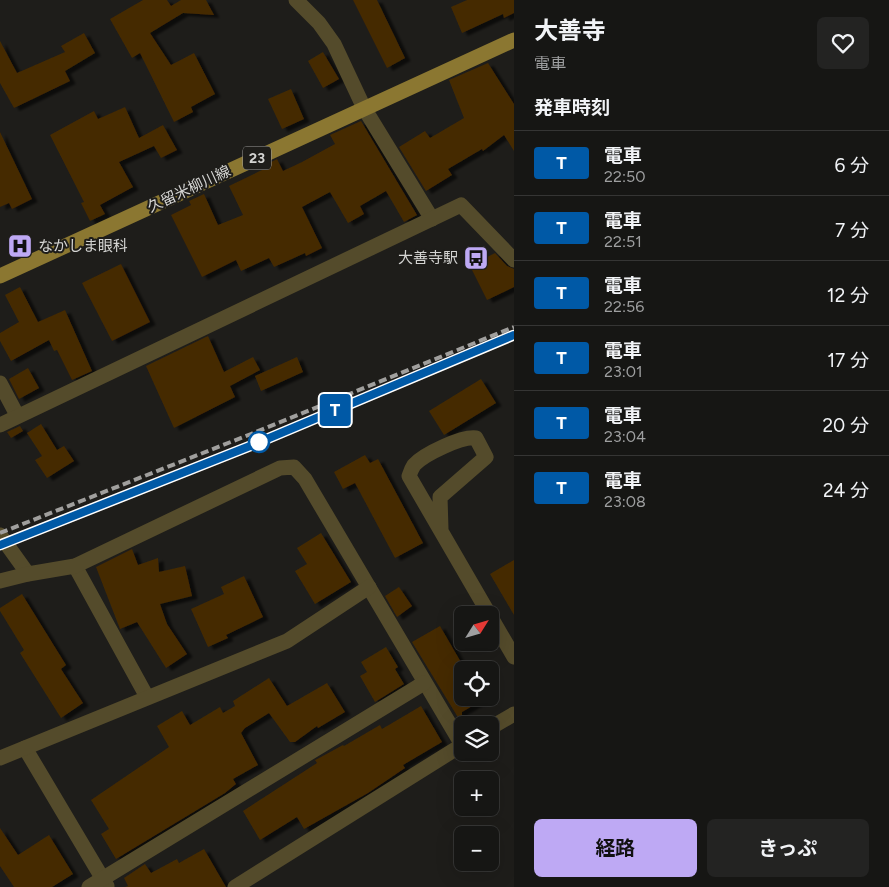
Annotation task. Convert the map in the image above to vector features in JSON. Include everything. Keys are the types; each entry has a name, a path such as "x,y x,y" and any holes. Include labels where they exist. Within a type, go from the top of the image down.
{"main road":[{"name":"久留米柳川線","path":"0,276 514,40"}],"street":[{"path":"296,0 319,23 334,44 364,108 432,219"},
{"path":"0,424 461,205 514,260"},
{"path":"0,383 17,415"},
{"path":"441,529 440,497 486,457 476,438 468,437 448,444 414,465 409,476 514,657"},
{"path":"0,582 28,574 75,566 280,468 294,467 305,479 454,732"},
{"path":"0,535 28,574"},
{"path":"75,566 147,697"},
{"path":"0,758 287,641 369,587"},
{"path":"89,887 105,883 424,684"},
{"path":"499,723 514,714"},
{"path":"25,748 105,883"},
{"path":"235,887 454,750"}],"building":[{"path":"143,0 167,0 171,6 181,0 206,0 214,15 183,13 150,33 171,65 194,53 215,94 191,107 193,112 174,122 140,53 132,58 110,19"},
{"path":"353,0 377,0 405,58 387,68"},
{"path":"467,0 514,0 514,13 504,18 503,14 462,33 451,7"},
{"path":"84,33 95,53 65,71 70,81 14,108 0,83 0,41 17,73 65,52 61,46"},
{"path":"323,52 339,79 323,88 308,61"},
{"path":"488,63 514,104 514,151 504,135 483,151 482,149 448,169 452,175 426,191 399,147 425,131 430,138 464,118 449,80"},
{"path":"291,89 304,119 282,129 268,99"},
{"path":"125,107 139,138 163,125 177,150 161,158 154,146 119,162 133,187 100,205 105,214 90,221 81,203 84,202 50,135 94,111 98,119"},
{"path":"361,121 417,215 404,222 386,191 360,206 364,214 348,223 330,192 302,207 322,248 306,256 305,253 274,267 269,258 241,271 236,260 202,277 171,215 191,205 189,201 204,194 218,225 243,215 229,186 264,169 263,166 277,159 283,171 302,162 335,144 330,135"},
{"path":"0,132 32,199 12,209 9,203 0,207"},
{"path":"495,253 507,266 514,269 514,287 487,300 470,266"},
{"path":"121,264 150,322 112,341 82,283"},
{"path":"20,287 38,322 65,310 92,371 72,380 57,350 54,351 49,340 11,361 0,341 0,333 19,322 5,295"},
{"path":"208,336 224,372 253,357 260,370 230,386 235,397 174,428 146,366"},
{"path":"297,357 303,372 261,391 255,376"},
{"path":"28,368 39,388 19,399 9,379"},
{"path":"481,379 496,403 444,435 429,411"},
{"path":"41,424 57,450 64,446 74,461 47,478 35,460 42,456 27,433"},
{"path":"20,426 23,431 11,438 7,432"},
{"path":"365,455 370,463 378,459 423,543 395,558 355,483 343,489 334,472"},
{"path":"321,533 351,582 315,604 295,571 307,564 297,548"},
{"path":"132,549 138,565 158,558 159,572 185,566 192,596 160,604 167,624 187,654 166,668 137,622 120,629 96,567"},
{"path":"514,560 514,615 490,574"},
{"path":"244,576 263,617 226,635 228,638 208,647 191,609 224,594 221,587"},
{"path":"399,587 412,606 397,617 385,596"},
{"path":"22,594 66,665 61,669 83,703 61,718 20,653 24,650 0,611 0,608"},
{"path":"440,626 460,661 454,661 454,706 472,706 462,712 462,716 457,716 412,642"},
{"path":"386,647 398,667 395,669 404,684 375,702 360,676 367,672 361,662"},
{"path":"269,678 287,706 327,683 345,712 318,728 317,726 295,742 290,742 269,713 245,728 241,733 258,765 233,779 236,784 225,793 116,859 101,834 109,829 91,800 169,747 157,726 182,711 190,725 220,707 223,713 235,706 233,701"},
{"path":"421,706 442,742 403,765 405,768 368,793 304,829 297,817 260,840 243,811 317,763 315,760 380,725 382,729"},
{"path":"0,828 18,855 49,835 73,874 52,887 14,887 0,866"},
{"path":"204,849 226,887 125,887 128,886 124,878 145,864 151,873 177,859 179,863"}],"railway":[{"path":"0,533 514,327"},
{"path":"0,545 255,444 514,335"}],"train":[{"name":"T","path":"0,545 255,444 514,335"}],"place":[{"name":"なかしま眼科","path":"20,246"},
{"name":"大善寺駅","path":"476,258"}]}
